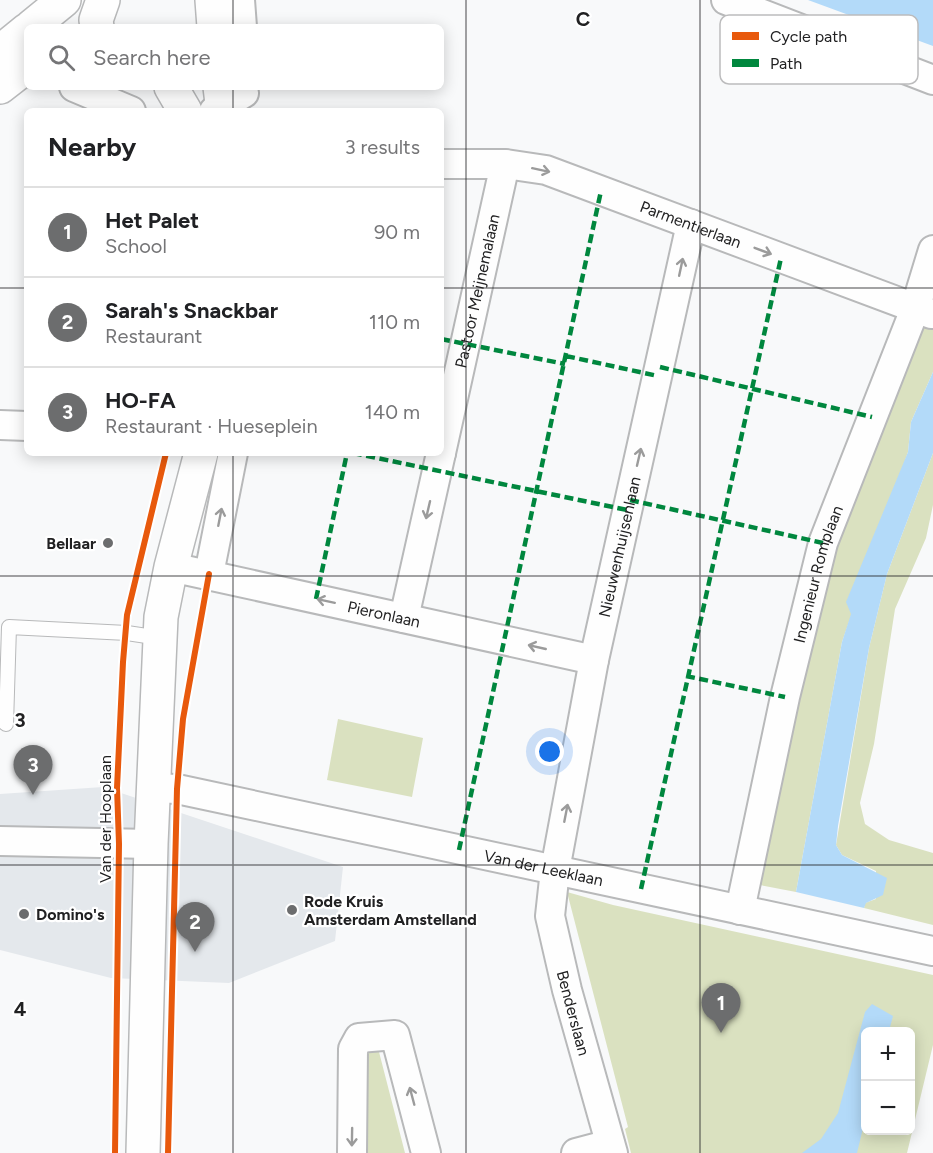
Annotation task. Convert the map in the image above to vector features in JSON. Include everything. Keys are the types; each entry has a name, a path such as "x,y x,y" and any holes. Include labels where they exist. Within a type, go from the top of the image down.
{"street":[{"path":"39,24 64,0"},
{"path":"97,24 103,0"},
{"path":"192,0 192,24"},
{"path":"212,0 214,24"},
{"path":"240,0 242,24"},
{"path":"726,0 765,15"},
{"path":"0,87 18,44"},
{"path":"918,74 933,80"},
{"path":"81,90 124,108"},
{"path":"173,90 183,108"},
{"name":"Parmentierlaan","path":"444,164 505,164 546,170 924,312"},
{"name":"Pastoor Meijnemalaan","path":"444,439 505,164"},
{"name":"Nieuwenhuijsenlaan","path":"555,870 594,660 691,224"},
{"name":"Ingenieur Romplaan","path":"740,910 785,697 823,543 924,312 933,250"},
{"path":"0,425 24,426"},
{"path":"144,1153 151,844 160,638 171,567 198,456"},
{"path":"209,574 232,456"},
{"name":"Pastoor Meijnemalaan","path":"405,618 440,456"},
{"name":"Pieronlaan","path":"171,567 594,660"},
{"name":"Van der Leeklaan","path":"153,788 177,789 933,951"},
{"path":"0,841 151,844"},
{"name":"Benderslaan","path":"555,870 550,916 560,963 611,1149"},
{"path":"352,1153 353,1049 359,1038 395,1035 426,1153"},
{"path":"576,1153 611,1149"}],"lane":[{"path":"6,724 9,627 127,633 160,638"}],"shaded area":[{"path":"103,787 343,867 335,941 229,983 111,978 0,950 0,794"}],"green space":[{"path":"933,327 933,372 911,422 908,452 842,642 796,892 760,885 811,616 916,329"},
{"path":"933,453 933,505 926,538 895,609 874,744 860,803 865,824 889,840 933,853 933,925 864,908 865,903 876,899 876,871 842,855 836,845 869,648 887,574"},
{"path":"338,719 423,738 412,797 327,780"},
{"path":"567,892 613,905 933,975 933,1045 915,1120 915,1027 861,1027 861,1135 911,1135 907,1153 631,1153 625,1129 628,1127"},
{"path":"378,1048 405,1153 367,1153 361,1050"}],"water":[{"path":"808,0 933,0 933,46 918,40 918,15 849,15"},
{"path":"933,372 933,453 887,574 869,648 838,826 836,845 842,855 887,878 883,895 866,903 864,908 796,892 842,642 851,614 846,602 908,452 911,422"},
{"path":"872,1004 893,1016 890,1027 861,1027 861,1135 857,1153 802,1153 821,1139 838,1113 865,1012"}],"marked path":[{"path":"459,850 601,191"},
{"path":"641,889 781,258"},
{"path":"444,340 565,364"},
{"path":"566,356 658,376"},
{"path":"660,367 872,417"},
{"path":"316,599 346,456"},
{"path":"367,456 627,510"},
{"path":"630,500 823,543"},
{"path":"686,676 785,697"}],"cycle path":[{"name":"Van der Hooplaan","path":"115,1153 119,844 117,788 123,662 127,615 165,456"},
{"path":"168,1153 177,789 183,719 209,574"}],"place":[{"name":"Bellaar","path":"108,543"},
{"name":"HO-FA","path":"33,795"},
{"name":"Rode Kruis Amsterdam Amstelland","path":"292,910"},
{"name":"Domino's","path":"24,914"},
{"name":"Sarah's Snackbar","path":"195,952"},
{"name":"Het Palet","path":"721,1033"}]}
